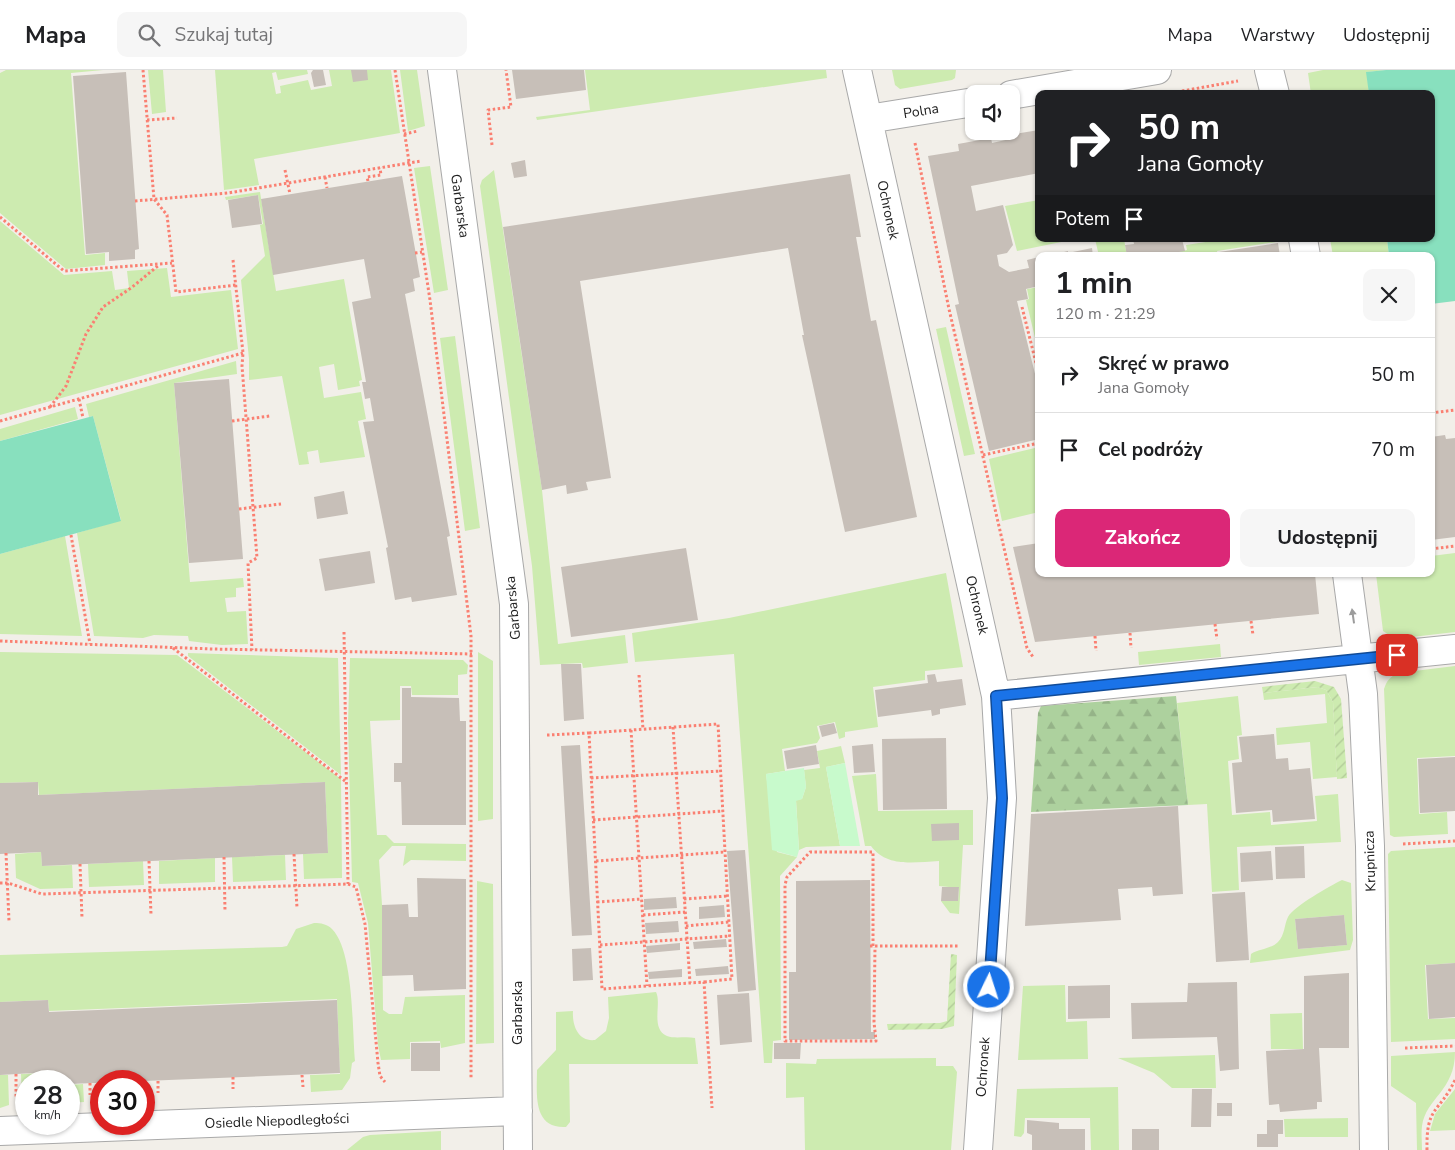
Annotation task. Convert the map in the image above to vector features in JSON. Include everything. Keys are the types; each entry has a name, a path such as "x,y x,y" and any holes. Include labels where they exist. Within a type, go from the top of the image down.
{"street":[{"name":"Garbarska","path":"442,70 514,604 518,1150"},
{"name":"Ochronek","path":"857,70 996,696 1002,798 978,1150"},
{"path":"1040,90 1158,70"},
{"path":"1269,70 1274,90"},
{"path":"1020,93 1035,91"},
{"name":"Polna","path":"868,119 965,103"},
{"name":"Krupnicza","path":"1347,577 1363,694 1371,870 1374,1150"},
{"path":"996,696 1455,649"},
{"name":"Osiedle Niepodległości","path":"0,1131 33,1140 518,1111"}],"path":[{"path":"143,70 154,199 167,214 176,292 236,284"},
{"path":"395,70 422,252 470,620 472,654 471,1080"},
{"path":"492,145 488,110 511,107 506,70"},
{"path":"1187,90 1243,80"},
{"path":"147,120 178,118"},
{"path":"915,141 945,291 1027,648 1032,657 1041,656"},
{"path":"135,200 228,193 423,161"},
{"path":"368,181 367,177 381,175 380,168"},
{"path":"285,170 290,194"},
{"path":"325,177 326,188"},
{"path":"0,217 64,271 172,263"},
{"path":"416,253 422,252"},
{"path":"233,260 243,353 242,366 257,558 248,563 252,650"},
{"path":"50,407 66,386 86,334 103,307 131,288 159,264"},
{"path":"1022,306 1035,358"},
{"path":"0,421 243,353"},
{"path":"79,399 84,418"},
{"path":"1435,412 1455,410"},
{"path":"232,421 270,416"},
{"path":"983,455 1035,443"},
{"path":"239,509 281,504"},
{"path":"71,535 90,644"},
{"path":"1435,548 1455,546"},
{"path":"1251,621 1253,635"},
{"path":"1215,624 1217,639"},
{"path":"344,632 348,884"},
{"path":"1130,633 1131,648"},
{"path":"1244,636 1263,634"},
{"path":"1095,636 1096,651"},
{"path":"1207,640 1226,638"},
{"path":"0,641 252,650 472,654"},
{"path":"172,647 346,781"},
{"path":"1122,648 1141,647"},
{"path":"1087,652 1105,650"},
{"path":"639,674 643,730"},
{"path":"516,736 643,730 718,724 732,979 602,989 589,733"},
{"path":"673,727 690,983"},
{"path":"631,730 647,986"},
{"path":"591,778 720,771"},
{"path":"593,820 723,812"},
{"path":"596,861 725,852"},
{"path":"810,852 873,852 872,946 876,1041 785,1041 784,886 787,877 810,852"},
{"path":"6,854 9,921"},
{"path":"294,854 297,908"},
{"path":"224,857 225,912"},
{"path":"149,861 151,915"},
{"path":"80,864 82,918"},
{"path":"0,883 8,883 42,894 296,885 348,884 356,887 365,924 378,1064 380,1076 387,1086 380,1086"},
{"path":"684,899 727,896"},
{"path":"597,902 642,899"},
{"path":"643,915 685,912"},
{"path":"686,926 729,922"},
{"path":"600,945 730,936"},
{"path":"872,946 964,946"},
{"path":"704,982 712,1108"},
{"path":"464,1084 478,1076"},
{"path":"1427,1150 1426,1128 1429,1119 1455,1080"}],"green space":[{"path":"6,70 103,70 71,73 85,255 105,253 105,265 66,269 0,213 0,73"},
{"path":"148,70 163,70 166,112 152,114"},
{"path":"215,70 307,70 308,74 278,80 276,72 272,73 276,94 281,93 280,86 308,80 311,90 332,86 329,70 391,70 400,133 254,159 259,185 224,190"},
{"path":"400,70 417,70 425,126 408,131"},
{"path":"585,70 826,70 827,78 537,120 536,117 590,110"},
{"path":"892,70 956,70 955,78 952,80 900,89 895,85"},
{"path":"1323,70 1386,70 1367,72 1369,90 1310,90 1308,73"},
{"path":"1386,70 1455,70 1455,301 1435,304 1435,252 1389,252 1387,242 1435,242 1435,90 1368,90 1366,72"},
{"path":"430,166 448,290 434,293 414,168"},
{"path":"494,170 542,490 558,644 625,635 628,663 583,668 582,663 540,665 532,566 480,186 482,180"},
{"path":"260,192 276,291 344,279 362,380 359,381 360,386 338,390 334,364 319,367 324,398 361,392 366,419 358,421 365,457 320,463 318,450 307,452 309,464 299,465 282,376 249,380 249,359 241,280 265,256 260,225 263,224 258,195 226,200 225,197"},
{"path":"1035,201 1035,242 1061,242 1017,251 1005,206"},
{"path":"0,221 64,275 112,271 115,290 129,288 127,271 167,268 171,297 231,290 238,349 0,415"},
{"path":"1096,242 1125,242 1126,252 1098,252"},
{"path":"1206,242 1276,242 1217,252 1177,252 1187,250 1186,245"},
{"path":"1331,242 1387,242 1389,252 1332,252"},
{"path":"1035,288 1035,338 1026,300 1029,299 1027,289"},
{"path":"946,327 975,454 964,456 936,329"},
{"path":"455,336 480,528 465,531 440,338"},
{"path":"236,361 237,374 174,383 190,582 243,578 244,587 236,588 236,597 225,598 227,612 246,611 248,644 222,645 189,641 188,636 154,635 143,638 94,636 77,533 121,520 93,416 89,417 86,404"},
{"path":"75,407 78,419 0,441 0,429"},
{"path":"93,416 121,521 0,554 0,441"},
{"path":"1035,448 1035,513 1002,521 989,459"},
{"path":"65,536 82,636 0,634 0,554"},
{"path":"1455,553 1455,632 1395,639 1383,631 1376,577 1435,577 1435,556"},
{"path":"946,573 963,667 925,671 925,680 873,687 878,727 845,732 845,737 839,739 835,722 817,726 820,738 817,743 782,749 785,771 766,774 777,852 797,857 780,876 781,1040 773,1041 772,1063 764,1063 734,654 635,662 632,633 729,618"},
{"path":"1220,644 1221,657 1139,665 1138,652"},
{"path":"0,652 177,655 341,779 342,878 304,879 303,854 328,853 325,782 39,795 38,782 0,783"},
{"path":"478,652 493,661 493,819 478,821"},
{"path":"188,653 338,658 341,775 188,656"},
{"path":"350,658 463,660 468,665 467,674 458,675 458,695 412,695 411,686 400,686 400,720 370,721 377,835 386,835 394,843 466,844 466,861 411,860 403,866 406,846 392,846 379,860 382,905 383,1010 389,1014 402,1014 405,997 465,995 465,1043 441,1048 440,1041 410,1042 410,1059 381,1060 378,1045 368,923 358,883 352,882 348,723"},
{"path":"1455,666 1455,756 1417,758 1419,814 1447,812 1448,834 1394,837 1390,835 1384,689 1386,683 1398,673"},
{"path":"1315,681 1334,687 1341,699 1347,778 1337,779 1333,702 1326,690 1318,687 1263,693 1262,687"},
{"path":"1318,687 1326,690 1333,702 1337,777 1313,779 1310,742 1277,745 1276,728 1327,723 1325,694 1264,700 1263,693"},
{"path":"1176,696 1188,805 1031,812 1038,713 1041,706"},
{"path":"1238,696 1242,735 1237,736 1239,759 1228,761 1232,815 1270,812 1271,825 1317,821 1315,796 1338,794 1341,842 1237,847 1239,890 1212,892 1207,804 1188,805 1177,703"},
{"path":"841,746 845,763 826,767 840,846 806,847 799,850 796,800 802,799 806,787 804,770 820,768 817,751"},
{"path":"845,763 860,846 840,846 826,767"},
{"path":"804,768 806,787 802,799 796,801 799,850 797,857 772,850 766,774"},
{"path":"876,774 878,811 973,810 973,845 963,845 959,914 950,913 941,901 958,901 959,888 939,886 939,861 893,861 885,858 871,846 865,846 852,776"},
{"path":"1455,847 1455,963 1425,965 1428,1019 1455,1018 1455,1039 1391,1042 1388,854 1391,851"},
{"path":"41,852 42,866 72,865 73,888 40,889 16,878 15,854"},
{"path":"285,855 286,880 233,882 232,857"},
{"path":"215,858 215,882 159,884 159,861"},
{"path":"143,861 144,885 89,887 88,864"},
{"path":"1342,880 1351,883 1353,940 1350,950 1250,963 1251,954 1278,942 1288,917 1297,907","holes":["1344,915 1347,945 1298,949 1295,919"]},
{"path":"477,881 493,884 494,1043 476,1044"},
{"path":"314,923 324,924 332,929 339,940 348,972 351,991 355,1061 352,1063 350,1078 342,1090 311,1092 310,1075 340,1074 337,999 49,1011 48,1000 0,1002 0,955 282,947 287,946 296,929"},
{"path":"951,954 957,955 954,1026 942,1029 888,1030 887,1024 940,1023 947,1021"},
{"path":"1065,985 1066,1022 1087,1021 1088,1059 1018,1060 1023,986"},
{"path":"656,992 659,1028 667,1036 695,1038 698,1064 569,1064 570,1122 566,1127 555,1126 547,1122 542,1116 537,1099 537,1070 556,1050 556,1012 573,1011 577,1032 584,1038 595,1040 606,1031 609,1018 608,997"},
{"path":"1302,1013 1303,1049 1271,1049 1270,1014"},
{"path":"1455,1052 1454,1065 1446,1085 1425,1116 1422,1126 1422,1150 1417,1150 1416,1103 1391,1086 1391,1056"},
{"path":"1215,1055 1216,1088 1172,1088 1154,1073 1118,1058"},
{"path":"936,1058 936,1066 953,1066 957,1072 951,1150 805,1150 804,1097 786,1098 786,1063 816,1064 817,1059"},
{"path":"0,1075 8,1075 9,1105 0,1108"},
{"path":"80,1084 83,1084 84,1102 80,1102"},
{"path":"1118,1087 1119,1150 1091,1150 1090,1118 1025,1118 1024,1133 1021,1137 1014,1136 1017,1089"},
{"path":"1455,1089 1455,1130 1430,1131 1435,1114"},
{"path":"1348,1118 1348,1137 1285,1137 1284,1119"},
{"path":"441,1131 441,1150 347,1150 363,1137 370,1135"}],"building":[{"path":"313,70 323,70 326,85 314,87 311,73"},
{"path":"351,70 367,70 368,80 353,82"},
{"path":"512,70 584,70 586,90 516,99"},
{"path":"126,72 139,249 135,250 135,259 109,261 109,252 86,254 73,76"},
{"path":"1035,131 1035,174 971,186 976,211 1003,205 1013,245 1007,253 997,255 999,266 1009,272 1029,268 1027,260 1035,258 1035,287 1026,289 1028,299 1017,301 1035,374 1035,440 989,451 955,305 959,304 928,156 959,151 958,144 980,140 991,140 992,143 1006,140 1020,140 1020,133"},
{"path":"525,160 527,176 514,178 511,163"},
{"path":"850,174 861,237 856,237 871,321 876,320 917,517 845,532 802,335 804,335 788,248 580,281 611,478 586,482 588,490 567,494 566,485 542,490 503,227"},
{"path":"402,176 420,277 413,279 415,291 405,294 450,536 447,537 457,595 412,602 411,597 395,600 386,548 388,547 363,422 374,421 370,398 365,399 362,382 366,382 352,302 371,298 364,259 273,275 261,199"},
{"path":"258,195 262,224 232,228 228,200"},
{"path":"1134,242 1183,242 1185,251 1126,252 1125,245 1134,244"},
{"path":"1278,243 1279,252 1219,252"},
{"path":"1092,248 1092,252 1073,252"},
{"path":"229,379 243,559 189,563 174,383"},
{"path":"1445,435 1446,439 1455,438 1455,537 1435,540 1435,436"},
{"path":"344,491 348,514 317,519 314,497"},
{"path":"1035,544 1035,577 1315,577 1319,614 1035,642 1013,547"},
{"path":"686,548 698,620 571,637 561,567"},
{"path":"370,551 375,583 325,591 319,559"},
{"path":"561,664 581,664 584,719 564,721"},
{"path":"935,674 937,682 962,679 966,705 940,709 940,714 932,716 931,710 878,717 875,690 928,683 927,675"},
{"path":"402,688 411,688 411,697 459,698 460,721 466,721 466,825 402,825 401,782 394,782 394,763 402,763"},
{"path":"834,723 837,733 822,737 819,726"},
{"path":"1274,734 1276,759 1288,758 1289,770 1310,768 1315,819 1273,822 1272,810 1236,813 1232,763 1242,762 1239,737"},
{"path":"946,738 947,809 883,810 882,739"},
{"path":"873,744 875,772 854,773 852,746"},
{"path":"580,745 592,935 572,936 561,746"},
{"path":"816,745 819,764 787,769 784,751"},
{"path":"1455,757 1455,811 1420,813 1418,759"},
{"path":"38,782 38,795 325,782 328,853 42,866 41,852 0,854 0,783"},
{"path":"1178,806 1183,894 1153,896 1152,887 1118,889 1121,920 1025,926 1031,814"},
{"path":"959,823 959,840 932,841 931,824"},
{"path":"1304,846 1305,878 1276,879 1275,847"},
{"path":"745,850 756,990 738,992 727,851"},
{"path":"1271,851 1273,880 1241,882 1240,853"},
{"path":"417,878 466,879 466,989 414,991 413,975 382,976 382,905 408,904 409,917 418,917"},
{"path":"870,880 871,1032 875,1032 875,1039 789,1040 789,972 796,972 796,881"},
{"path":"942,887 959,887 958,901 941,901"},
{"path":"1245,892 1249,960 1216,962 1212,894"},
{"path":"676,897 677,908 644,910 644,899"},
{"path":"724,905 725,917 699,919 699,907"},
{"path":"1344,915 1347,945 1298,949 1295,919"},
{"path":"678,921 679,932 646,934 645,923"},
{"path":"726,939 727,947 694,949 693,942"},
{"path":"680,943 680,950 647,953 646,946"},
{"path":"591,948 593,980 573,981 572,949"},
{"path":"1455,963 1455,1017 1429,1019 1426,965"},
{"path":"728,966 729,974 696,976 695,969"},
{"path":"682,969 682,977 649,979 648,972"},
{"path":"1349,973 1349,1048 1319,1048 1322,1102 1317,1102 1317,1109 1280,1112 1279,1104 1269,1105 1266,1051 1304,1049 1304,976"},
{"path":"1237,982 1239,1069 1220,1071 1217,1037 1132,1039 1131,1003 1187,1002 1188,983"},
{"path":"1110,985 1110,1018 1068,1019 1068,986"},
{"path":"749,993 752,1042 720,1045 717,995"},
{"path":"48,1000 49,1012 337,1000 340,1073 155,1081 155,1070 90,1070 90,1083 80,1084 80,1070 15,1070 15,1074 0,1075 0,1002"},
{"path":"411,1043 440,1043 440,1071 411,1071"},
{"path":"774,1043 801,1043 800,1059 774,1059"},
{"path":"1192,1089 1212,1089 1211,1127 1191,1127"},
{"path":"1217,1103 1232,1103 1232,1116 1217,1116"},
{"path":"1027,1120 1059,1123 1059,1129 1085,1129 1085,1150 1032,1150 1032,1135 1027,1133"},
{"path":"1267,1120 1283,1120 1283,1134 1278,1134 1278,1147 1257,1147 1257,1134 1267,1134"},
{"path":"1132,1129 1159,1129 1159,1150 1132,1150"}],"route":[{"path":"989,987 1002,798 996,696 1397,655"}]}
